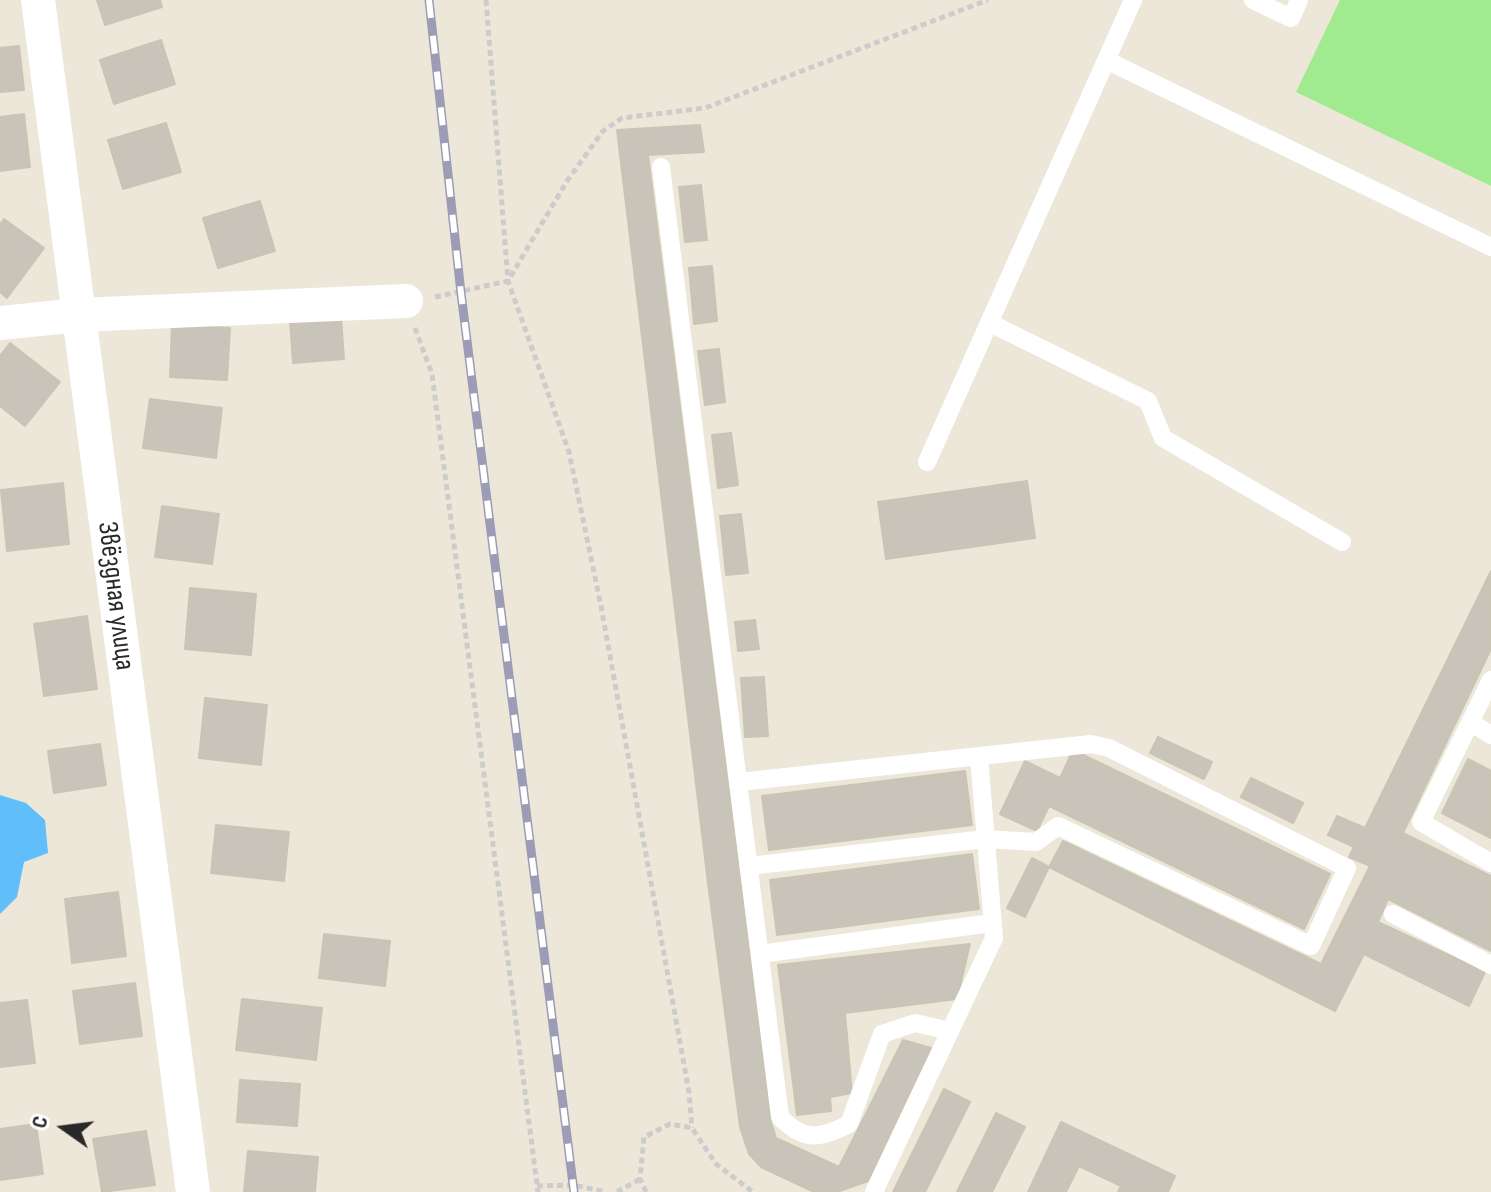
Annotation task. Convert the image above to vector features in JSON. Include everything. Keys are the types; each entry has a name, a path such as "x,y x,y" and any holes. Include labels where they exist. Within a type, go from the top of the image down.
{"street":[{"name":"Звёздная улица","path":"38,0 193,1192"},
{"path":"0,323 79,315 406,301"}],"lane":[{"path":"927,462 1133,0"},
{"path":"1253,0 1291,18 1299,0"},
{"path":"1108,61 1491,247"},
{"path":"661,167 780,1117 795,1132 824,1137 849,1124 882,1034 915,1023 950,1031"},
{"path":"990,323 1148,401 1163,438 1342,542"},
{"path":"1491,680 1421,822 1491,863"},
{"path":"1470,722 1491,735"},
{"path":"739,782 1091,744 1109,748 1347,868 1311,946 1058,826 1036,842 985,839 749,866"},
{"path":"874,1192 994,938 979,757"},
{"path":"1393,914 1491,965"},
{"path":"760,954 992,923"}],"path":[{"path":"486,0 508,281 569,452 601,606 689,1092 692,1128 716,1164 753,1192"},
{"path":"606,1192 573,1185 538,1189 432,374 406,301 461,293 508,281 567,181 603,131 622,118 705,108 988,0"},
{"path":"646,1192 640,1179 644,1137 670,1124 692,1128"},
{"path":"617,1192 640,1179"}],"green space":[{"path":"1340,0 1491,0 1491,186 1296,92"}],"water":[{"path":"0,795 26,803 45,820 48,853 24,862 17,897 0,914"}],"building":[{"path":"97,0 160,0 162,7 105,25"},
{"path":"161,40 175,84 114,104 100,60"},
{"path":"19,46 24,90 0,92 0,48"},
{"path":"24,114 30,167 0,171 0,117"},
{"path":"166,123 181,172 123,189 108,140"},
{"path":"700,125 704,152 648,155 771,1122 776,1138 839,1167 903,1040 931,1048 868,1181 837,1192 814,1192 761,1167 749,1154 740,1127 708,883 617,130"},
{"path":"701,185 707,240 685,242 679,187"},
{"path":"260,201 275,251 218,268 203,218"},
{"path":"4,219 44,248 7,298 0,292 0,224"},
{"path":"712,266 717,321 694,324 689,268"},
{"path":"341,317 344,359 293,363 290,321"},
{"path":"172,325 230,328 227,380 170,377"},
{"path":"10,343 60,382 25,426 0,406 0,356"},
{"path":"719,349 725,402 705,405 698,351"},
{"path":"150,399 222,408 216,458 143,448"},
{"path":"731,433 738,485 718,488 712,435"},
{"path":"1027,481 1035,538 886,559 878,502"},
{"path":"63,483 69,544 7,551 1,490"},
{"path":"162,506 219,514 212,564 155,557"},
{"path":"741,514 748,573 726,575 720,516"},
{"path":"1491,571 1491,649 1403,833 1491,876 1491,951 1388,899 1378,922 1485,972 1469,1006 1364,954 1335,1011 1049,867 1063,841 1321,964 1370,866 1349,857 1354,847 1328,835 1337,816 1365,828"},
{"path":"190,588 256,594 251,655 185,649"},
{"path":"87,616 97,689 44,696 34,624"},
{"path":"755,620 759,649 738,651 735,622"},
{"path":"764,677 768,736 745,737 741,678"},
{"path":"205,698 267,705 261,765 199,758"},
{"path":"1158,737 1212,762 1204,779 1150,753"},
{"path":"100,744 106,785 54,793 48,751"},
{"path":"1073,750 1330,874 1304,929 1049,806 1037,831 1000,814 1025,761 1060,778"},
{"path":"1468,759 1491,771 1491,838 1442,813"},
{"path":"965,771 972,825 769,850 762,796"},
{"path":"1251,778 1303,803 1293,823 1241,797"},
{"path":"216,825 289,832 284,881 211,873"},
{"path":"972,854 979,909 777,935 770,880"},
{"path":"1032,858 1049,867 1025,917 1007,908"},
{"path":"118,892 126,956 72,963 65,899"},
{"path":"324,934 390,941 385,986 319,978"},
{"path":"970,944 957,999 845,1013 852,1093 830,1097 831,1111 797,1115 778,965"},
{"path":"135,983 142,1036 80,1044 73,991"},
{"path":"242,999 322,1008 316,1060 236,1050"},
{"path":"27,1000 35,1063 0,1067 0,1003"},
{"path":"240,1080 300,1084 297,1126 237,1122"},
{"path":"944,1089 970,1102 925,1192 893,1192"},
{"path":"996,1113 1025,1127 992,1192 957,1192"},
{"path":"1061,1122 1175,1176 1168,1192 1118,1192 1121,1186 1079,1166 1066,1192 1028,1192"},
{"path":"36,1124 43,1174 0,1180 0,1129"},
{"path":"146,1131 155,1185 102,1192 93,1139"},
{"path":"248,1151 318,1157 315,1192 244,1192"}],"railway":[{"path":"429,0 461,293 574,1192"}]}
